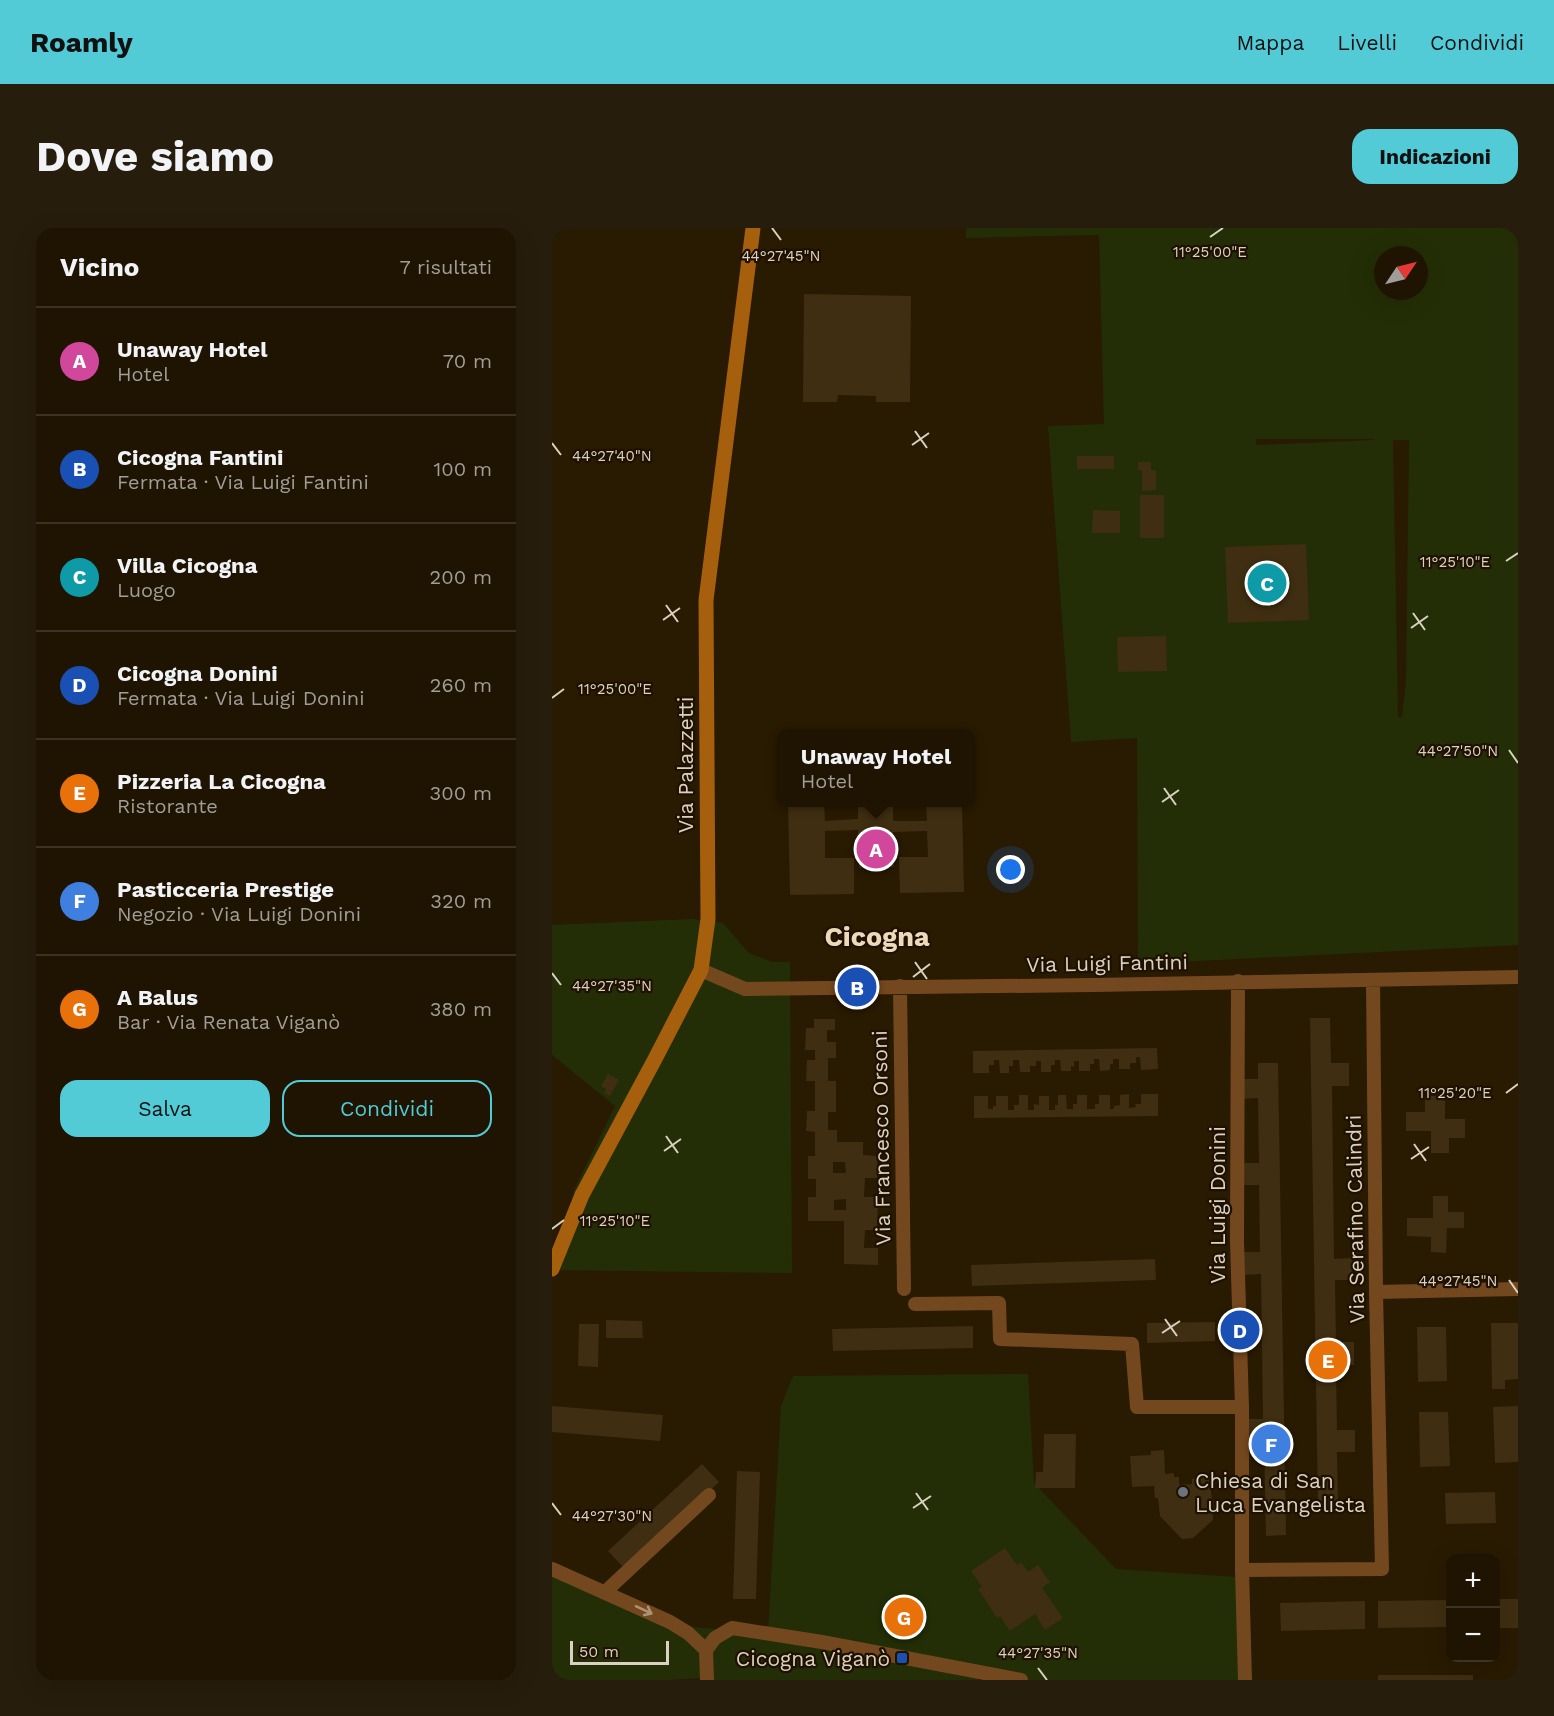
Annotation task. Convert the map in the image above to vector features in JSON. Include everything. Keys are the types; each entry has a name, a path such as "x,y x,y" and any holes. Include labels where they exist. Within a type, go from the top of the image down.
{"main road":[{"name":"Via Palazzetti","path":"552,1269 582,1195 700,970 708,919 706,600 753,228"}],"street":[{"name":"Via Luigi Fantini","path":"700,970 745,989 1518,977"},
{"name":"Via Serafino Calindri","path":"1242,1570 1382,1569 1373,980"},
{"name":"Via Luigi Donini","path":"1238,981 1237,1241 1242,1407 1245,1680"},
{"name":"Via Francesco Orsoni","path":"900,986 904,1289"},
{"path":"1376,1292 1518,1289"},
{"path":"915,1304 999,1303 1000,1340 1132,1344 1137,1407 1242,1407"},
{"path":"605,1592 709,1495"},
{"path":"552,1569 670,1622 688,1633 706,1650"},
{"path":"707,1680 706,1650 715,1638 732,1628 822,1642 1021,1680"}],"green space":[{"path":"966,228 1518,228 1518,945 1138,964 1137,738 1071,742 1048,426 1104,424 1099,235 966,238","holes":["1256,439 1373,439 1374,440 1256,445","1393,440 1409,440 1406,682 1402,717 1398,717"]},
{"path":"692,919 723,923 749,953 773,962 790,962 792,1273 552,1270 571,1214 574,1190 615,1106 552,1055 552,925"},
{"path":"1028,1374 1034,1483 1116,1569 1237,1577 1240,1680 1017,1680 978,1673 978,1680 704,1680 704,1678 552,1680 552,1571 692,1627 768,1633 781,1406 793,1376"}],"building":[{"path":"804,294 911,296 910,402 876,402 876,396 838,395 837,402 803,402"},
{"path":"1077,456 1114,456 1114,469 1077,469"},
{"path":"1138,462 1151,462 1151,470 1156,470 1156,490 1142,491 1142,470 1138,470"},
{"path":"1140,495 1164,495 1164,538 1140,538"},
{"path":"1093,510 1120,511 1120,533 1092,533"},
{"path":"1306,544 1309,620 1228,623 1225,547"},
{"path":"1166,636 1167,671 1118,672 1117,637"},
{"path":"788,807 824,807 825,821 858,819 858,807 893,807 893,821 927,821 926,807 962,807 964,892 900,893 899,857 928,857 927,831 893,832 894,867 859,868 858,830 825,831 825,858 854,858 854,894 790,895"},
{"path":"1310,1018 1330,1018 1331,1063 1349,1063 1349,1086 1332,1086 1334,1259 1353,1258 1353,1280 1335,1280 1336,1342 1354,1342 1354,1365 1336,1365 1337,1430 1355,1430 1355,1452 1337,1452 1338,1506 1318,1506"},
{"path":"814,1019 835,1019 835,1030 827,1030 827,1042 836,1042 836,1058 828,1058 828,1081 836,1081 836,1112 828,1112 828,1130 837,1130 837,1142 863,1142 863,1155 877,1156 877,1178 865,1178 864,1197 878,1197 877,1230 865,1230 864,1248 878,1248 878,1265 844,1264 844,1221 808,1221 808,1197 816,1197 816,1179 808,1179 808,1156 815,1156 815,1132 806,1131 807,1111 815,1111 815,1081 806,1081 807,1060 815,1060 815,1050 805,1050 806,1028 814,1028","holes":["833,1162 845,1162 846,1173 833,1173","846,1199 846,1210 834,1210 834,1200"]},
{"path":"1157,1048 1158,1069 1141,1070 1140,1057 1136,1057 1136,1063 1130,1063 1130,1069 1119,1069 1119,1059 1113,1059 1110,1070 1100,1071 1099,1059 1094,1059 1094,1064 1090,1064 1090,1071 1079,1071 1079,1061 1074,1061 1071,1071 1061,1071 1060,1060 1055,1060 1055,1065 1051,1065 1051,1072 1041,1072 1041,1061 1036,1061 1036,1066 1030,1066 1030,1072 1020,1072 1019,1060 1013,1060 1013,1066 1009,1066 1009,1073 1000,1073 999,1060 994,1060 994,1065 989,1065 989,1073 973,1073 973,1051"},
{"path":"1258,1063 1278,1063 1286,1535 1266,1536 1264,1441 1247,1441 1247,1419 1263,1419 1261,1274 1244,1275 1244,1252 1260,1252 1259,1185 1242,1185 1242,1163 1259,1163 1258,1098 1241,1099 1240,1079 1258,1079"},
{"path":"608,1074 619,1080 610,1096 604,1093 606,1089 601,1086"},
{"path":"1129,1094 1129,1108 1136,1107 1135,1104 1141,1104 1141,1094 1158,1094 1158,1116 974,1118 974,1096 988,1096 988,1109 993,1109 993,1106 996,1106 996,1096 1008,1096 1008,1110 1014,1110 1014,1105 1019,1105 1019,1095 1028,1095 1028,1110 1034,1110 1034,1104 1039,1105 1039,1096 1049,1096 1049,1110 1055,1110 1055,1105 1058,1105 1058,1095 1066,1095 1067,1109 1073,1109 1073,1104 1077,1104 1077,1095 1087,1095 1087,1109 1095,1109 1095,1104 1099,1104 1099,1095 1110,1095 1110,1109 1114,1109 1114,1106 1120,1105 1120,1095"},
{"path":"1425,1096 1445,1096 1445,1119 1465,1119 1465,1138 1449,1138 1449,1153 1431,1153 1431,1131 1406,1131 1406,1112 1425,1112"},
{"path":"1433,1196 1448,1196 1448,1212 1464,1212 1464,1228 1447,1228 1446,1253 1431,1252 1431,1237 1407,1236 1407,1218 1433,1218"},
{"path":"1155,1259 1156,1280 972,1286 971,1265"},
{"path":"606,1320 642,1321 643,1338 606,1338"},
{"path":"1215,1322 1215,1341 1147,1343 1147,1323"},
{"path":"1491,1323 1518,1323 1518,1379 1505,1380 1505,1389 1492,1389"},
{"path":"579,1324 599,1324 598,1367 578,1366"},
{"path":"973,1326 973,1348 833,1351 832,1329"},
{"path":"1417,1327 1446,1327 1447,1381 1418,1382"},
{"path":"552,1406 663,1415 660,1441 552,1432"},
{"path":"1518,1406 1518,1462 1495,1463 1493,1407"},
{"path":"1419,1412 1448,1412 1450,1466 1420,1467"},
{"path":"1044,1434 1076,1434 1075,1488 1035,1488 1036,1472 1043,1472"},
{"name":"Chiesa di San Luca Evangelista","path":"1164,1450 1165,1474 1174,1473 1174,1477 1179,1477 1179,1485 1192,1484 1192,1479 1196,1478 1196,1475 1210,1474 1213,1520 1193,1538 1182,1539 1160,1516 1154,1486 1132,1487 1130,1456 1151,1455 1151,1451"},
{"path":"702,1464 719,1482 625,1569 608,1551"},
{"path":"737,1471 760,1472 756,1599 733,1599"},
{"path":"1495,1492 1496,1523 1446,1524 1445,1493"},
{"path":"1005,1548 1017,1565 1021,1562 1028,1572 1038,1565 1050,1582 1042,1588 1063,1618 1045,1630 1035,1614 1010,1631 1000,1616 997,1618 978,1589 982,1587 971,1571"},
{"path":"1500,1599 1518,1599 1518,1628 1500,1628"},
{"path":"1446,1600 1446,1627 1378,1628 1378,1601"},
{"path":"1365,1601 1365,1629 1281,1631 1280,1603"},
{"path":"891,1603 917,1603 917,1631 891,1631"},
{"path":"1378,1675 1473,1675 1473,1680 1378,1680"}],"place":[{"name":"Villa Cicogna","path":"1267,583"},
{"name":"Unaway Hotel","path":"876,849"},
{"name":"Cicogna Fantini","path":"857,987"},
{"name":"Cicogna Donini","path":"1240,1330"},
{"name":"Pizzeria La Cicogna","path":"1328,1360"},
{"name":"Pasticceria Prestige","path":"1271,1444"},
{"name":"Chiesa di San Luca Evangelista","path":"1183,1492"},
{"name":"A Balus","path":"904,1617"},
{"name":"Cicogna Viganò","path":"902,1658"}],"district":[{"name":"Cicogna","path":"877,937"}]}
